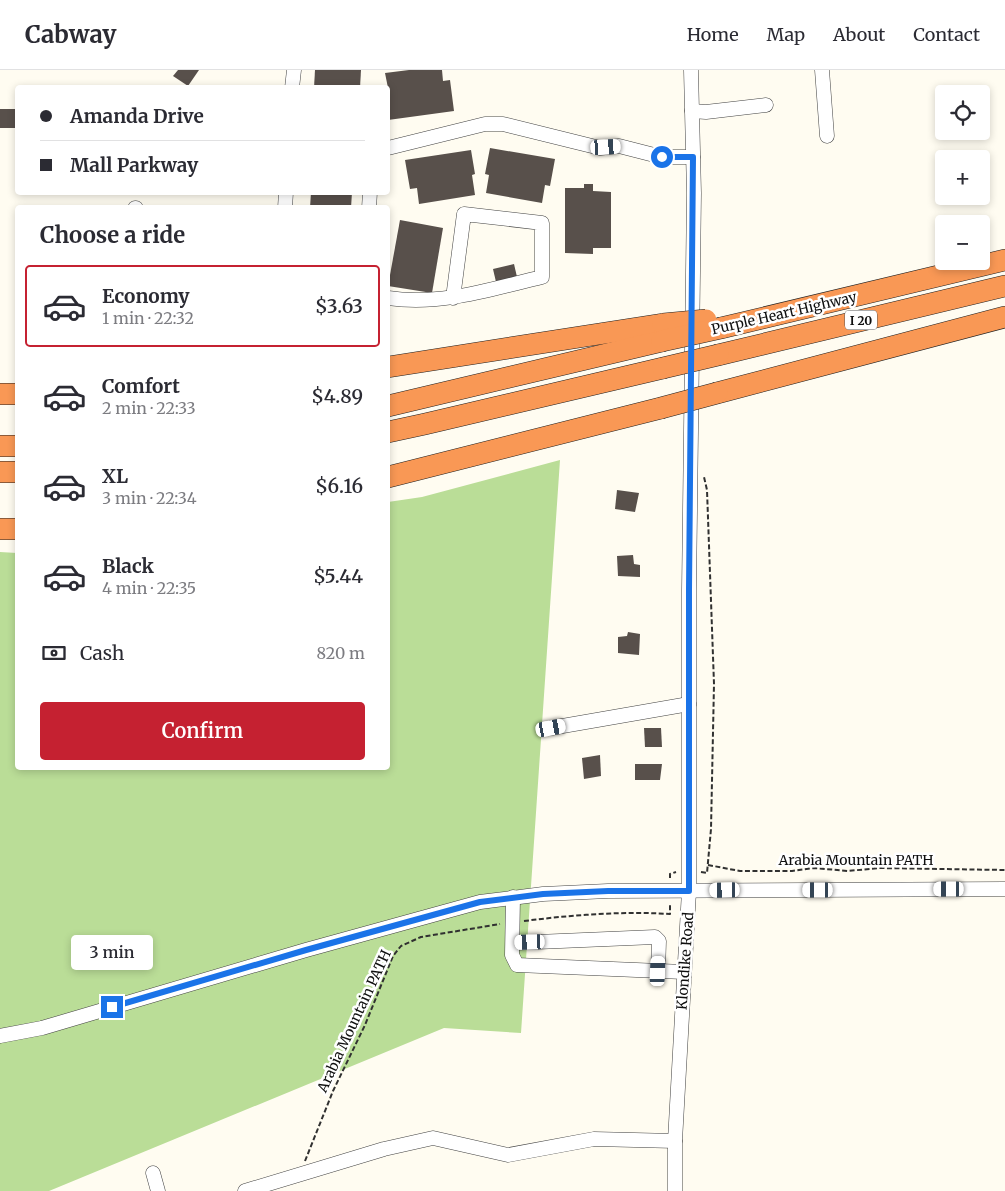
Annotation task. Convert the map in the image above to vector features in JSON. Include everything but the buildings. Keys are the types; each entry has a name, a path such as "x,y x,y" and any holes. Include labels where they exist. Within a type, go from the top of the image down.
{"highway":[{"name":"Purple Heart Highway","path":"390,405 662,332 760,318 1005,260"},
{"name":"Purple Heart Highway","path":"390,432 1005,286"},
{"path":"390,476 661,408 1005,317"},
{"path":"390,367 662,332"},
{"path":"0,394 15,394"},
{"path":"0,446 15,446"},
{"path":"0,472 15,472"},
{"path":"0,529 15,529"}],"street":[{"path":"292,85 294,70"},
{"name":"Klondike Road","path":"676,1191 675,1141 689,891 693,152 691,70"},
{"path":"822,70 827,136"},
{"path":"692,112 766,105"},
{"path":"390,148 485,124 503,124 600,148 619,146 662,157 693,152"},
{"path":"390,298 403,300 453,298 542,277 542,223 464,214 453,298"},
{"path":"551,728 689,704"},
{"path":"0,1036 42,1028 306,950 480,902 543,894 591,892 1005,889"},
{"path":"513,898 512,955 517,965 684,972"},
{"path":"512,943 655,937 659,941 658,971"},
{"path":"245,1191 384,1149 433,1138 508,1155 594,1139 675,1141"},
{"path":"153,1173 158,1191"}],"path":[{"path":"704,476 707,499 714,684 711,829 707,873"},
{"name":"Arabia Mountain PATH","path":"708,865 740,871 792,871 814,868 848,871 880,868 1005,870"},
{"name":"Arabia Mountain PATH","path":"299,1175 333,1091 365,1025 393,956 401,946 422,937 512,922 571,916 670,914"}],"green space":[{"path":"560,460 521,1033 444,1028 49,1191 0,1191 0,552 15,553 15,770 390,770 390,502 422,497"}],"route":[{"path":"112,1007 306,950 480,902 543,894 608,891 689,891 689,590 693,157 662,157"}]}
